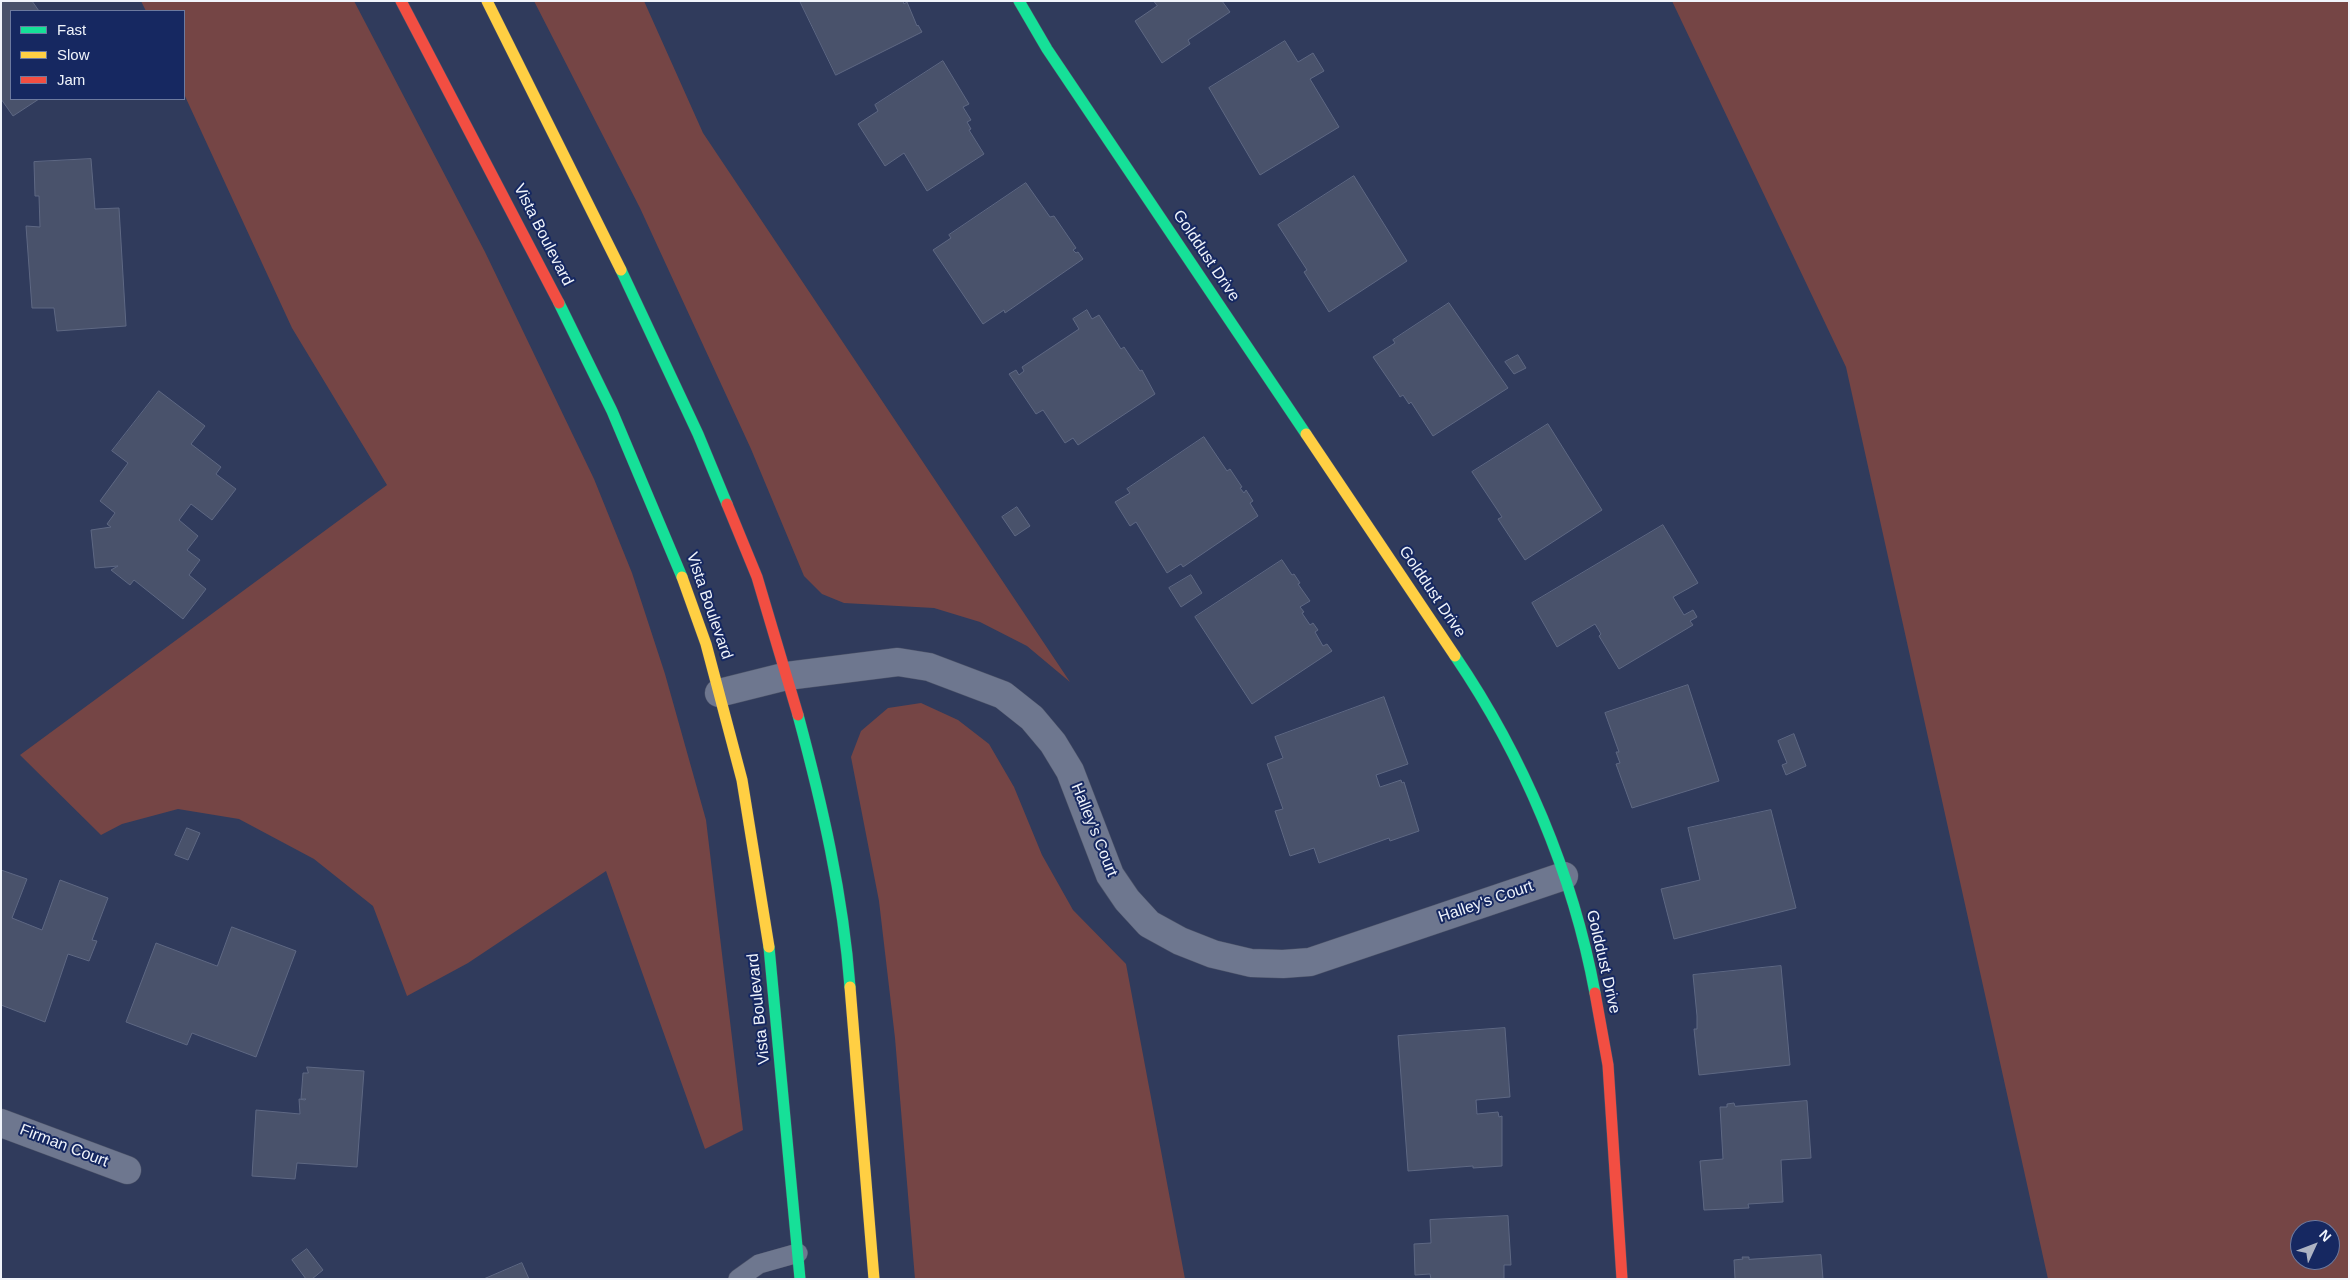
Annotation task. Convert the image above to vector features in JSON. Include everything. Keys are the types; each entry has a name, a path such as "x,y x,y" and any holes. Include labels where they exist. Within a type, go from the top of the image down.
{"main road":[{"name":"Vista Boulevard","path":"400,1 534,251 612,411 673,552 706,644 742,780 767,924 800,1279"},
{"path":"487,1 602,230 698,434 757,577 788,676 823,808 847,947 874,1279"},
{"name":"Golddust Drive","path":"1019,1 1046,49 1480,693 1524,776 1564,876 1589,961 1608,1065 1622,1279"}],"street":[{"name":"Halley's Court","path":"719,693 788,676 898,662 929,667 1003,696 1032,718 1053,743 1070,771 1110,875 1127,900 1149,924 1180,941 1214,954 1251,963 1283,964 1310,962 1564,876"},
{"name":"Firman Court","path":"1,1123 127,1170"}],"lane":[{"path":"738,1279 759,1264 798,1253"}],"shaded area":[{"path":"141,1 354,1 485,252 594,479 632,573 665,674 706,820 743,1130 705,1149 606,871 468,963 407,996 373,906 314,859 239,819 178,809 122,824 101,835 20,755 387,485 292,328 185,96 185,10 146,10"},
{"path":"534,1 644,1 703,133 1070,682 1027,646 980,622 934,608 844,603 822,594 804,576 751,449 640,208"},
{"path":"1672,1 2349,1 2349,1279 2048,1279 1846,367"},
{"path":"921,703 958,720 989,744 1014,787 1042,855 1073,910 1126,964 1185,1279 915,1279 895,1038 879,901 851,757 861,731 888,708"}],"building":[{"path":"1,1 32,1 38,10 10,10 10,100 37,100 13,116 1,99"},
{"path":"800,1 903,1 904,4 907,2 917,26 922,32 836,75"},
{"path":"1154,1 1222,1 1230,12 1188,40 1190,44 1162,63 1135,21 1157,6"},
{"path":"1285,41 1298,62 1313,53 1324,71 1310,79 1339,127 1260,175 1209,88"},
{"path":"943,61 969,104 963,107 971,120 967,122 971,129 969,130 984,154 927,191 904,153 885,166 858,124 878,111 875,105"},
{"path":"91,159 95,209 119,208 126,326 57,331 54,308 32,308 26,226 40,227 39,196 35,196 34,162"},
{"path":"1354,176 1407,261 1329,312 1304,272 1307,270 1278,225"},
{"path":"1026,183 1050,217 1054,216 1076,248 1073,250 1076,253 1078,252 1083,259 1005,313 1004,310 983,324 933,250 951,238 949,235"},
{"path":"1449,303 1508,388 1433,436 1411,402 1409,404 1403,395 1400,397 1373,357 1395,343 1393,340"},
{"path":"1087,310 1092,319 1099,315 1121,349 1124,347 1140,371 1142,370 1155,394 1078,445 1073,438 1065,443 1043,410 1036,414 1009,374 1016,370 1019,375 1024,371 1022,367 1079,329 1073,319"},
{"path":"1518,355 1526,368 1514,374 1505,362"},
{"path":"159,391 205,426 191,444 221,467 216,474 236,489 212,520 191,504 179,520 198,536 187,550 200,560 189,575 206,589 183,619 134,580 130,585 111,570 118,566 95,568 91,530 111,527 107,524 115,513 100,501 128,463 112,451"},
{"path":"1548,424 1602,510 1525,560 1498,519 1502,517 1472,472"},
{"path":"1204,437 1227,471 1230,469 1244,493 1246,490 1253,501 1250,503 1258,516 1183,567 1181,564 1167,573 1136,522 1130,526 1115,502 1130,493 1127,489"},
{"path":"1017,507 1030,526 1015,536 1002,517"},
{"path":"1663,525 1698,583 1673,597 1684,615 1693,610 1697,617 1690,621 1693,625 1619,669 1599,636 1601,634 1595,624 1557,647 1532,603"},
{"path":"1282,560 1292,575 1294,574 1300,583 1298,584 1310,601 1300,607 1304,612 1302,613 1310,625 1313,623 1318,630 1315,632 1323,646 1327,644 1332,651 1252,704 1195,617"},
{"path":"1191,575 1202,593 1181,607 1169,588"},
{"path":"1688,685 1719,781 1632,808 1616,764 1620,763 1616,752 1619,752 1605,713"},
{"path":"1384,697 1408,764 1376,775 1380,787 1401,780 1402,783 1404,782 1419,831 1390,841 1389,838 1319,863 1314,848 1290,856 1275,811 1283,809 1267,764 1283,758 1275,737"},
{"path":"1794,734 1806,766 1786,775 1782,765 1787,763 1778,741"},
{"path":"1771,810 1796,908 1674,939 1661,889 1700,880 1688,828"},
{"path":"187,828 200,833 188,860 175,855"},
{"path":"1,870 27,879 12,918 42,930 60,880 108,898 92,940 97,941 89,961 68,954 45,1022 1,1005"},
{"path":"232,927 296,951 256,1057 192,1033 187,1045 126,1022 156,943 217,966"},
{"path":"1781,966 1790,1065 1699,1075 1694,1029 1697,1029 1697,1016 1693,975"},
{"path":"1505,1028 1510,1097 1476,1100 1477,1114 1498,1112 1499,1117 1502,1116 1502,1166 1473,1168 1473,1166 1408,1171 1398,1036"},
{"path":"307,1067 364,1071 357,1167 297,1163 295,1179 252,1176 256,1110 300,1114 299,1099 305,1100 306,1099 301,1099 303,1073 308,1073"},
{"path":"1807,1101 1811,1158 1781,1160 1783,1202 1748,1204 1749,1208 1704,1210 1700,1161 1723,1159 1720,1107 1727,1107 1727,1104 1734,1103 1735,1106"},
{"path":"1508,1216 1511,1265 1504,1265 1504,1279 1431,1279 1430,1274 1415,1275 1414,1244 1431,1243 1430,1220"},
{"path":"307,1249 323,1270 312,1279 306,1279 292,1260"},
{"path":"1821,1255 1823,1279 1735,1279 1734,1260 1743,1259 1742,1257 1749,1257 1749,1259"},
{"path":"522,1263 529,1279 484,1279"}],"traffic: fast":[{"path":"1019,1 1047,49 1306,434"},
{"path":"621,270 698,434 727,504"},
{"path":"559,303 612,411 682,577"},
{"path":"1455,656 1480,694 1502,734 1542,817 1559,860 1573,904 1595,993"},
{"path":"798,715 837,884 850,987"},
{"path":"769,947 800,1279"}],"traffic: slow":[{"path":"487,1 621,270"},
{"path":"1306,434 1455,656"},
{"path":"682,577 706,644 742,780 769,947"},
{"path":"850,987 874,1279"}],"traffic: jam":[{"path":"401,1 559,303"},
{"path":"727,504 757,577 798,715"},
{"path":"1595,993 1608,1065 1622,1279"}]}
